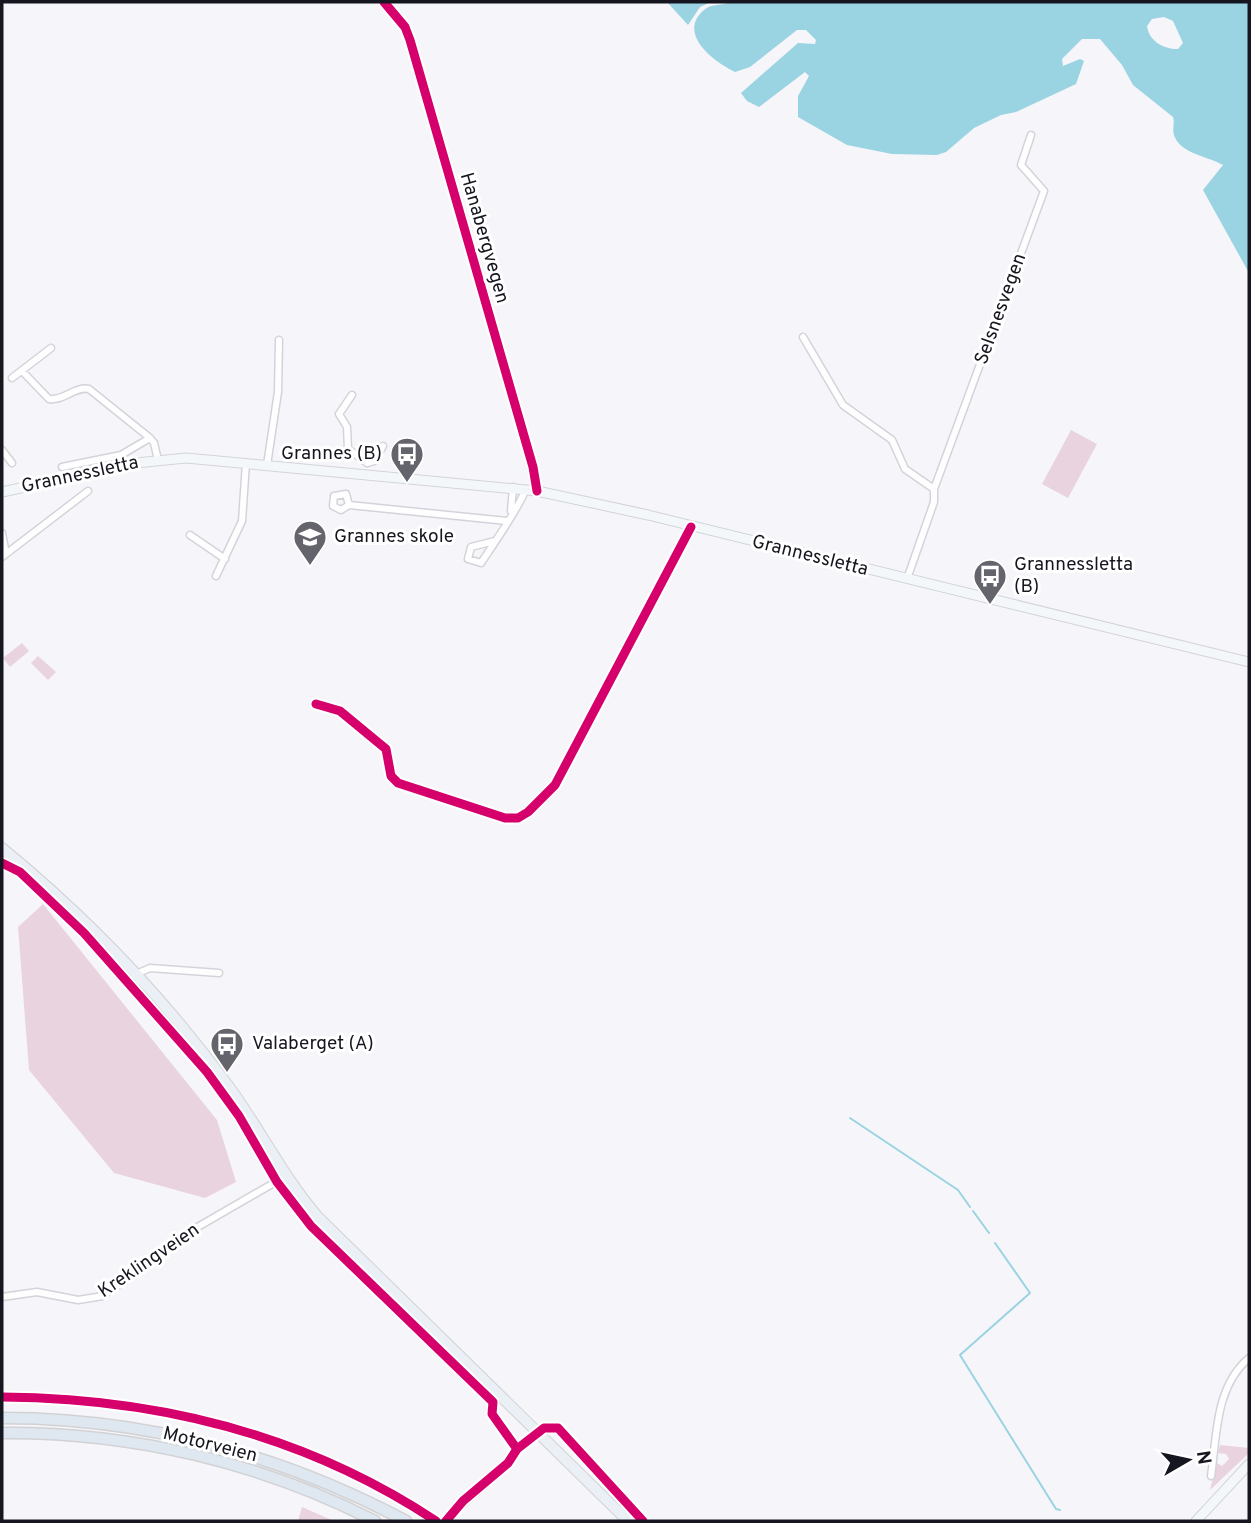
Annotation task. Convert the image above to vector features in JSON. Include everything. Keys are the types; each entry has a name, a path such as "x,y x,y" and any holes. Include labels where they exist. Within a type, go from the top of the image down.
{"highway":[{"name":"Motorveien","path":"2,1418 114,1425 210,1443 302,1472 406,1521"},
{"name":"Motorveien","path":"2,1433 101,1438 208,1458 299,1487 375,1521"}],"main road":[{"name":"Grannessletta","path":"2,492 158,460 186,458 513,487 691,527 1249,662"},
{"path":"2,848 77,914 217,1070 243,1105 286,1176 348,1248 628,1521"},
{"path":"1196,1521 1249,1464"}],"street":[{"name":"Hanabergvegen","path":"384,2 405,27 413,49 533,467 537,491"},
{"name":"Selsnesvegen","path":"907,579 931,512 934,489 1044,191 1021,165 1031,135"},
{"path":"803,337 843,405 891,440 905,469 934,489"},
{"path":"267,465 278,392 279,340"},
{"path":"12,378 51,348"},
{"name":"Grannessletta","path":"22,371 49,399 60,398 82,388 89,389 155,443 158,460"},
{"path":"352,395 339,414 347,427 346,445 351,453 363,457 368,463 367,474"},
{"name":"Grannessletta","path":"62,467 121,455 150,438"},
{"path":"368,463 374,461 383,446"},
{"path":"2,450 12,463"},
{"path":"216,576 243,522 246,463"},
{"path":"511,513 513,487"},
{"path":"495,541 471,547 468,559 481,563 495,541 526,489"},
{"path":"4,556 88,491"},
{"path":"349,505 507,521"},
{"path":"316,704 340,711 386,749 391,776 397,783 490,814 518,818 538,803 561,775 691,527"},
{"path":"2,533 4,556"},
{"path":"190,535 225,559"},
{"path":"134,975 150,968 219,974"},
{"name":"Kreklingveien","path":"2,1297 37,1293 78,1300 103,1296 189,1232 286,1176"},
{"path":"1211,1476 1222,1401 1231,1379 1249,1358"},
{"path":"446,1521 463,1501 508,1463 517,1449 492,1414 493,1402 498,1396"}],"shaded area":[{"path":"1071,430 1097,444 1068,498 1042,484"},
{"path":"22,643 29,651 10,667 3,658"},
{"path":"38,656 56,672 48,680 31,663"},
{"path":"43,904 217,1120 236,1182 205,1198 114,1173 29,1070 18,927"},
{"path":"1220,1445 1249,1448 1249,1453 1210,1490 1217,1463 1222,1466 1229,1459 1226,1454 1218,1453"},
{"path":"302,1507 334,1521 298,1521"}],"water":[{"path":"667,2 711,2 700,7 688,25"},
{"path":"730,2 1249,2 1249,273 1203,190 1223,165 1195,154 1177,141 1173,117 1133,85 1122,65 1100,39 1082,39 1062,59 1063,66 1080,59 1084,61 1076,84 974,128 946,152 937,155 892,154 847,145 798,117 798,96 809,76 805,72 759,107 747,101 741,93 798,43 815,44 816,40 806,30 797,30 750,67 735,72 708,54 696,37 694,28 704,10","holes":["1164,17 1173,21 1183,43 1178,49 1167,48 1158,43 1147,26 1152,19"]}],"waterway":[{"path":"850,1118 958,1190 970,1207"},
{"path":"973,1211 989,1233"},
{"path":"995,1243 1030,1293 960,1355 1056,1509 1060,1510"}],"cycle path":[{"path":"384,2 405,27 410,40 533,467 537,491"},
{"path":"316,704 340,711 386,749 391,776 398,783 505,818 518,818 528,812 555,785 691,527"},
{"path":"2,863 20,872 84,933 207,1072 239,1116 277,1182 311,1226 493,1402 492,1414 517,1449"},
{"path":"2,1397 117,1405 228,1427 335,1465 436,1521"},
{"path":"446,1521 463,1501 508,1463 517,1449 544,1428 558,1428 643,1521"}],"place":[{"name":"Grannes (B)","path":"407,484"},
{"name":"Grannes skole","path":"310,567"},
{"name":"Grannessletta (B)","path":"990,606"},
{"name":"Valaberget (A)","path":"227,1074"}]}
